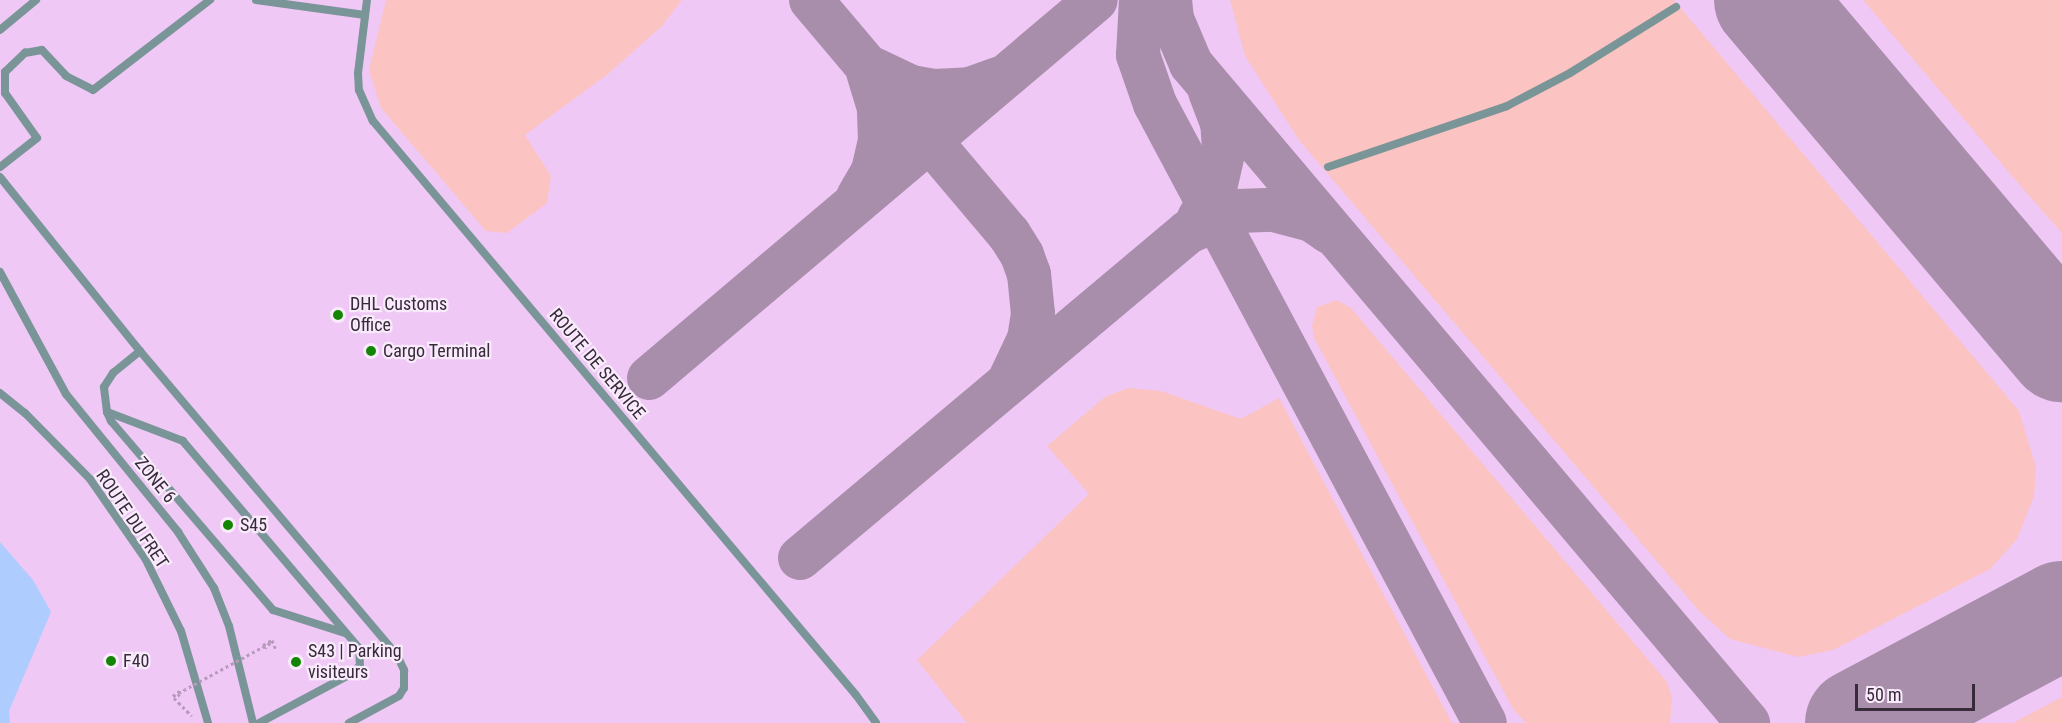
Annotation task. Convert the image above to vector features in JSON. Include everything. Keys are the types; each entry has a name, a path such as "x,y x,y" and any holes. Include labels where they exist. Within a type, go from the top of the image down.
{"lane":[{"path":"0,30 36,0"},
{"path":"0,167 37,138 5,93 5,72 25,53 42,50 66,76 93,90 210,0"},
{"path":"256,0 365,15"},
{"name":"ROUTE DE SERVICE","path":"367,0 359,90 373,121 856,694 876,723"},
{"path":"1328,167 1507,106 1570,73 1676,7"},
{"path":"0,177 140,351 397,655 404,670 404,688 399,696 349,723"},
{"name":"ZONE 6","path":"0,272 66,394 178,532 213,588 230,626 253,723"},
{"path":"140,351 113,373 104,387 107,412 111,421 273,610 347,633"},
{"name":"ROUTE DU FRET","path":"0,393 25,413 90,479 146,560 181,631 208,723"},
{"path":"107,412 183,441 359,648 360,666 260,723"}],"path":[{"path":"195,723 184,707 174,698 180,694 179,691 173,696 270,643 265,648 263,645 272,640 276,650"},
{"path":"184,707 186,714"}],"shaded area":[{"path":"0,0 2062,0 2062,723 0,723"},
{"path":"386,0 682,0 662,26 608,74 525,135 551,176 547,203 507,233 486,231 381,108 369,70"},
{"path":"1230,0 1674,0 2019,411 2036,467 2034,496 2017,539 1990,569 1833,650 1798,657 1730,639 1699,611 1299,140 1245,56"},
{"path":"1863,0 2062,0 2062,233 2018,183"},
{"path":"1337,300 1351,308 1667,682 1672,698 1670,723 1526,723 1513,709 1314,338 1312,326 1317,307"},
{"path":"1128,388 1161,391 1241,419 1279,398 1452,723 967,723 917,660 1089,494 1047,446 1105,397"},
{"path":"2062,697 2062,723 2013,723"}],"water":[{"path":"0,542 33,580 51,612 9,711 10,723 0,723"}],"taxiway":[{"path":"811,0 1009,234 1022,255 1029,274 1033,314 1029,339 1011,377"},
{"path":"649,378 1096,0"},
{"path":"1141,0 1138,55 1155,104 1485,723"},
{"path":"1170,0 1172,19 1191,64 1748,723"},
{"path":"873,69 911,87 934,91 970,89 997,79"},
{"path":"858,197 873,171 880,141 879,108 868,73"},
{"path":"1199,218 1214,193 1224,149 1222,123 1210,92"},
{"path":"800,558 1188,232 1238,211 1274,210 1312,220 1329,232"},
{"path":"1882,723 1898,706 1932,684"}],"runway":[{"path":"1768,0 2062,348"},
{"path":"1859,723 2062,615"}],"place":[{"name":"DHL Customs Office","path":"338,315"},
{"name":"Cargo Terminal","path":"371,351"},
{"name":"S45","path":"228,525"},
{"name":"F40","path":"111,661"},
{"name":"S43 | Parking visiteurs","path":"296,662"}]}
